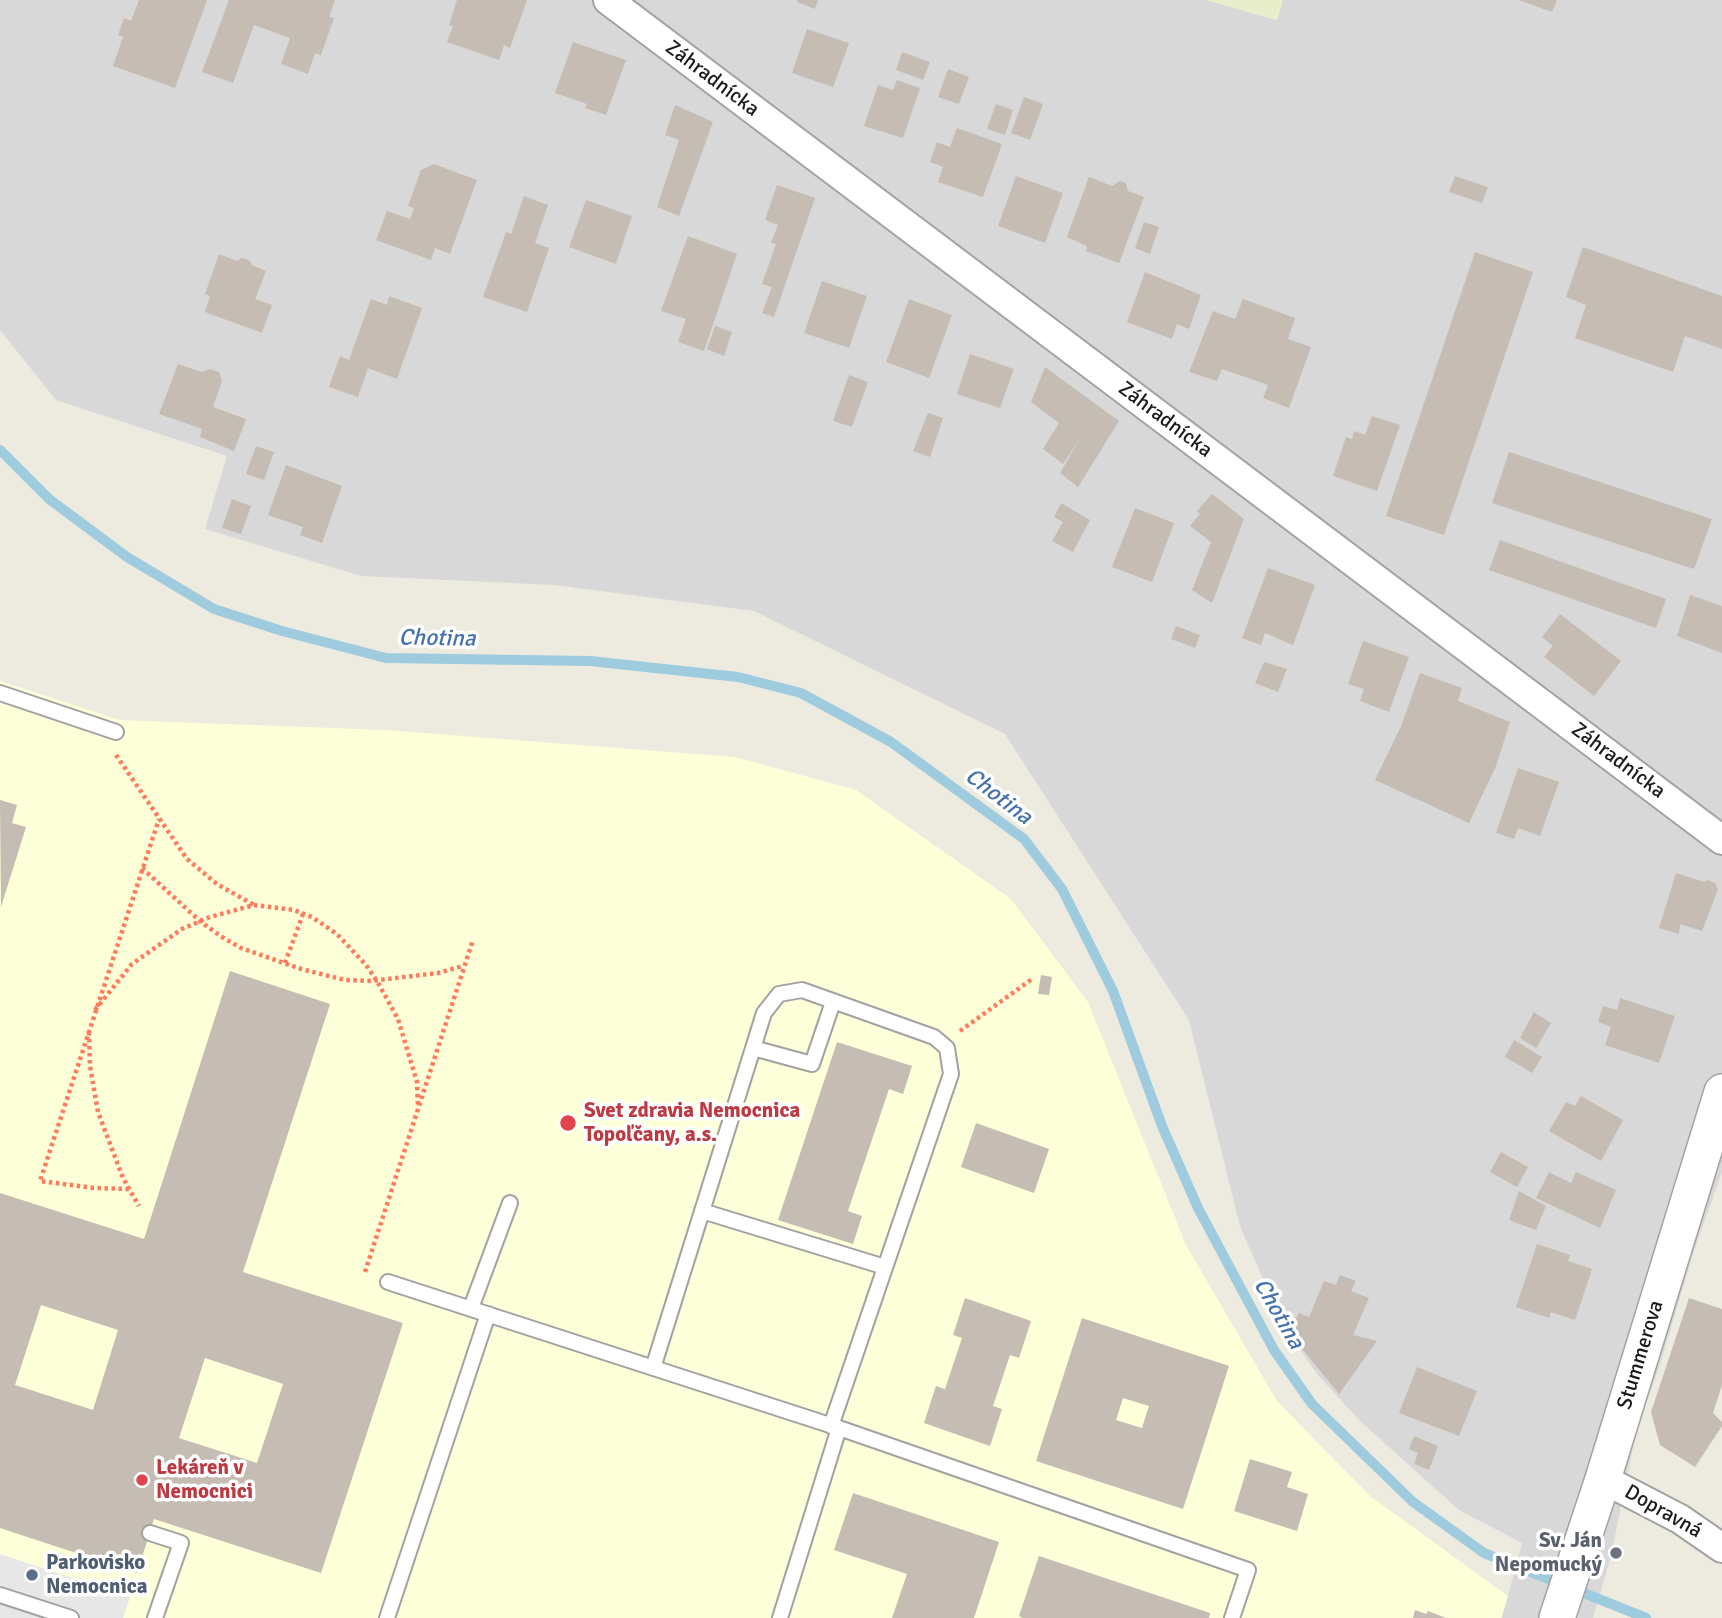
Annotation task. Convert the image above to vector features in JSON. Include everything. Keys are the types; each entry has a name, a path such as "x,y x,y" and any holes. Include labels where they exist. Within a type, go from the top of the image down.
{"street":[{"name":"Záhradnícka","path":"608,0 1722,840"},
{"name":"Stummerova","path":"1557,1618 1603,1479 1722,1092"},
{"name":"Dopravná","path":"1603,1479 1681,1520 1722,1548"}],"lane":[{"path":"0,694 116,732"},
{"path":"653,1368 764,1013 779,994 802,990 934,1037 944,1045 947,1048 951,1074 885,1267 780,1618"},
{"path":"753,1048 812,1065 833,1002"},
{"path":"471,1308 510,1203"},
{"path":"702,1211 885,1267"},
{"path":"388,1282 835,1427 1248,1570 1232,1618"},
{"path":"387,1618 488,1314"},
{"path":"150,1533 181,1543 155,1618"},
{"path":"0,1595 71,1618"}],"path":[{"path":"96,725 187,859 217,884 254,905 294,910 312,917 337,934 366,965 398,1019 416,1082 418,1107"},
{"path":"129,1189 94,1188 40,1181 94,1010 159,819"},
{"path":"142,868 201,922 241,948 285,963 345,980 377,981 463,967"},
{"path":"94,1010 132,964 182,929 254,905"},
{"path":"285,963 303,914"},
{"path":"388,1282 365,1273 473,940"},
{"path":"944,1045 1032,979"},
{"path":"90,1024 90,1066 98,1112 103,1130 139,1206"}],"shaded area":[{"path":"0,0 1206,0 1276,20 1283,0 1722,0 1722,1172 1636,1432 1611,1556 1593,1618 1502,1618 1522,1543 1459,1510 1360,1421 1317,1374 1282,1323 1240,1226 1189,1020 1005,734 754,611 554,585 361,576 205,529 227,456 56,400 0,330"},
{"path":"1206,0 1283,0 1277,20"},
{"name":"Svet zdravia Nemocnica Topoľčany, a.s.","path":"0,681 120,720 386,730 735,757 856,790 1011,899 1088,1002 1186,1245 1277,1401 1370,1496 1508,1596 1501,1618 0,1618"},
{"name":"Parkovisko Nemocnica","path":"0,1554 130,1597 123,1618 0,1618"}],"building":[{"path":"139,0 207,0 175,88 113,66 123,37 118,35 124,18 131,21"},
{"path":"229,0 335,0 329,17 334,18 321,55 315,53 308,74 281,64 290,38 254,25 233,83 202,72"},
{"path":"457,0 527,0 510,48 504,45 499,60 447,42 453,26 449,25"},
{"path":"818,0 815,9 797,2"},
{"path":"1519,0 1557,0 1552,12"},
{"path":"807,29 849,43 833,87 792,73"},
{"path":"573,42 626,60 606,115 585,108 587,104 555,93"},
{"path":"902,52 930,62 923,80 896,70"},
{"path":"948,69 969,77 959,104 938,97"},
{"path":"897,80 920,88 903,138 864,126 878,85 893,90"},
{"path":"1024,97 1043,104 1030,140 1011,133"},
{"path":"996,104 1013,110 1005,135 987,129"},
{"path":"675,105 713,122 679,216 657,207 679,140 665,135"},
{"path":"957,128 1002,144 983,197 938,182 943,167 930,162 937,142 950,147"},
{"path":"434,164 477,180 450,254 435,248 431,260 376,240 387,211 410,219 414,208 408,206 421,170"},
{"path":"1016,176 1063,193 1045,243 998,226"},
{"path":"1455,176 1488,187 1482,203 1449,192"},
{"path":"1089,177 1112,186 1120,181 1126,183 1128,191 1144,197 1119,263 1086,251 1087,246 1067,237"},
{"path":"777,185 815,198 774,317 762,313 772,287 762,284 776,244 771,243 778,225 765,220"},
{"path":"524,196 548,205 535,243 549,248 527,312 483,297 506,232 511,234"},
{"path":"586,200 632,216 616,264 569,247"},
{"path":"1144,222 1159,227 1150,254 1135,248"},
{"path":"688,236 737,254 704,351 678,342 686,319 661,311"},
{"path":"1583,247 1722,296 1722,349 1685,336 1673,372 1575,338 1586,305 1566,297"},
{"path":"1475,252 1533,272 1444,535 1386,516"},
{"path":"219,254 237,261 242,258 249,260 252,265 266,271 255,299 272,305 262,333 205,312 210,296 205,294"},
{"path":"1145,272 1201,295 1189,329 1177,324 1172,339 1127,322"},
{"path":"822,281 867,296 849,348 804,333"},
{"path":"389,296 422,308 397,379 368,368 358,397 329,387 340,356 349,360 371,299 387,305"},
{"path":"909,299 952,315 929,378 886,362"},
{"path":"1243,299 1295,318 1288,339 1311,347 1289,408 1263,398 1268,385 1222,369 1217,381 1189,372 1213,311 1235,319"},
{"path":"715,326 732,332 724,356 707,349"},
{"path":"970,354 1014,369 1000,408 957,394"},
{"path":"178,364 202,372 210,369 219,372 222,381 213,407 246,419 234,451 200,437 202,429 159,414"},
{"path":"1045,367 1119,421 1078,487 1060,473 1081,437 1063,464 1043,449 1059,423 1031,402"},
{"path":"849,375 868,382 852,427 833,421"},
{"path":"928,413 943,418 930,457 913,451"},
{"path":"1372,416 1400,425 1377,491 1333,476 1346,437 1352,439 1354,431 1365,435"},
{"path":"256,446 274,452 264,480 246,474"},
{"path":"1509,452 1712,519 1694,569 1492,503"},
{"path":"286,465 342,486 322,543 300,535 303,527 268,515"},
{"path":"1212,494 1244,519 1212,603 1192,590 1211,542 1190,526 1200,514 1197,511"},
{"path":"232,499 251,506 241,534 222,528"},
{"path":"1061,503 1090,520 1073,552 1052,541 1063,522 1054,517"},
{"path":"1135,508 1174,523 1152,582 1112,567"},
{"path":"1500,540 1666,599 1656,628 1489,570"},
{"path":"1268,568 1315,585 1293,645 1265,633 1261,645 1242,638"},
{"path":"1690,595 1722,606 1722,653 1677,636"},
{"path":"1560,614 1621,661 1594,696 1544,657 1553,646 1542,637"},
{"path":"1176,626 1200,635 1195,648 1171,639"},
{"path":"1363,641 1409,657 1389,712 1360,701 1364,689 1348,684"},
{"path":"1264,662 1287,669 1278,692 1255,683"},
{"path":"1420,673 1462,688 1458,701 1510,722 1496,766 1469,823 1375,780 1402,724"},
{"path":"1518,768 1559,782 1540,836 1518,828 1514,839 1496,833"},
{"path":"0,800 17,805 12,823 26,827 1,907"},
{"path":"1676,873 1704,882 1708,880 1715,883 1718,889 1702,931 1680,924 1679,934 1659,928"},
{"path":"230,971 330,1004 243,1272 403,1323 321,1573 154,1519 137,1573 0,1528 0,1193 144,1239","holes":["41,1305 118,1330 93,1410 15,1385","205,1358 283,1384 257,1463 179,1438"]},
{"path":"1041,975 1052,977 1049,995 1038,994"},
{"path":"1620,998 1675,1016 1659,1063 1605,1045 1611,1027 1598,1022 1603,1006 1617,1010"},
{"path":"1534,1012 1551,1023 1536,1048 1520,1038"},
{"path":"1514,1040 1542,1057 1532,1073 1505,1057"},
{"path":"837,1042 912,1066 903,1094 889,1089 848,1211 862,1216 853,1244 778,1220"},
{"path":"1581,1096 1623,1120 1601,1161 1549,1131 1566,1102 1575,1106"},
{"path":"976,1123 1049,1149 1034,1193 961,1167"},
{"path":"1501,1152 1528,1167 1517,1187 1490,1172"},
{"path":"1549,1172 1571,1183 1576,1172 1616,1190 1600,1228 1536,1198"},
{"path":"1519,1191 1546,1206 1536,1230 1509,1220"},
{"path":"1537,1244 1570,1255 1568,1261 1592,1269 1575,1320 1551,1312 1549,1318 1516,1307"},
{"path":"1340,1275 1356,1281 1351,1291 1369,1298 1353,1335 1377,1341 1339,1394 1289,1333 1299,1313 1309,1317 1324,1281 1336,1285"},
{"path":"965,1298 1031,1321 1019,1358 1010,1355 993,1406 1002,1409 990,1446 924,1423 936,1386 945,1389 962,1338 953,1335"},
{"path":"1689,1298 1722,1309 1722,1385 1713,1413 1722,1422 1722,1426 1695,1467 1660,1445 1651,1412"},
{"path":"1082,1318 1229,1366 1183,1509 1036,1461","holes":["1123,1398 1149,1406 1142,1428 1116,1420"]},
{"path":"1417,1367 1477,1391 1459,1436 1399,1413"},
{"path":"1414,1436 1438,1446 1429,1470 1414,1464 1418,1453 1409,1449"},
{"path":"1250,1459 1292,1472 1287,1487 1308,1494 1297,1531 1234,1511"},
{"path":"853,1493 999,1542 974,1618 892,1618 907,1574 834,1550"},
{"path":"1039,1556 1210,1613 1209,1618 1023,1618 1019,1616"},
{"path":"1415,1610 1426,1614 1428,1611 1446,1618 1413,1618"}],"waterway":[{"name":"Chotina","path":"0,450 49,499 127,557 214,609 282,631 386,658 590,661 738,677 801,693 891,742 1024,839 1062,889 1113,991 1162,1126 1198,1208 1274,1350 1312,1404 1413,1502 1484,1553 1646,1618"}],"place":[{"name":"Svet zdravia Nemocnica Topoľčany, a.s.","path":"568,1123"},
{"name":"Lekáreň v Nemocnici","path":"142,1480"},
{"name":"Sv. Ján Nepomucký","path":"1616,1553"},
{"name":"Parkovisko Nemocnica","path":"32,1575"}]}
